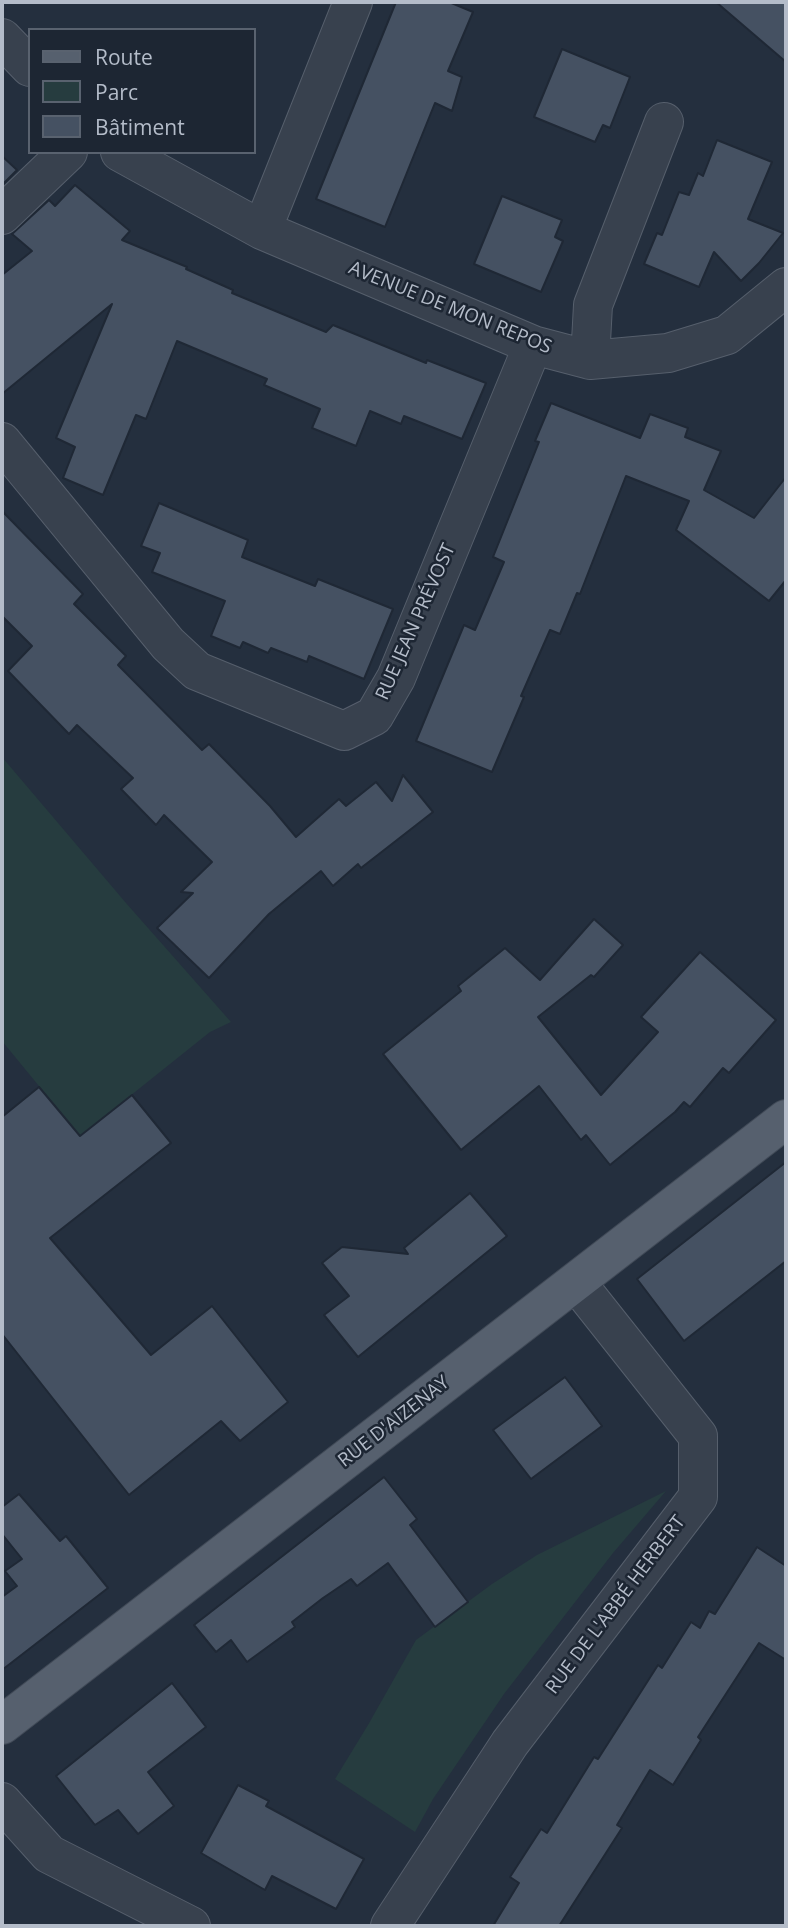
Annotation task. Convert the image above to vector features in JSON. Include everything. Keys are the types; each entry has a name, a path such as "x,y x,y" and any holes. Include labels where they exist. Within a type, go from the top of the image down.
{"main road":[{"name":"RUE D'AIZENAY","path":"2,1725 786,1119"}],"street":[{"path":"262,230 353,2"},
{"path":"2,38 28,64"},
{"path":"590,360 593,305 664,122"},
{"path":"2,215 66,154"},
{"name":"AVENUE DE MON REPOS","path":"124,154 262,230 533,345 590,360 668,353 727,335 786,287"},
{"name":"RUE JEAN PRÉVOST","path":"2,442 168,644 197,671 344,730 373,716 396,678 533,345"},
{"name":"RUE DE L'ABBÉ HERBERT","path":"390,1926 510,1743 698,1497 698,1436 576,1282"},
{"path":"2,1802 49,1854 191,1926"}],"green space":[{"path":"2,757 231,1022 210,1032 80,1136 2,1041"},
{"path":"666,1491 613,1553 504,1694 433,1799 415,1832 335,1779 416,1640 492,1584 537,1555"}],"building":[{"path":"396,2 449,2 473,12 448,71 462,77 452,111 435,103 385,227 316,199"},
{"path":"716,2 786,2 786,62"},
{"path":"562,49 630,77 610,128 603,125 595,142 534,117"},
{"path":"717,140 772,162 748,219 783,233 741,281 714,252 699,287 644,264 657,233 662,235 679,192 689,195 698,173 703,176"},
{"path":"2,156 17,170 2,185"},
{"path":"75,185 130,231 122,240 187,267 186,269 233,290 232,293 326,332 333,325 426,363 427,360 486,383 462,439 404,416 401,424 370,411 356,446 312,428 320,409 264,385 267,379 177,341 146,419 136,415 103,495 63,478 75,447 56,438 112,304 2,394 2,275 32,251 12,234 49,200 55,206"},
{"path":"502,196 562,220 555,237 563,241 541,292 474,264"},
{"path":"551,403 640,438 650,414 688,428 685,437 721,451 704,490 754,518 786,477 786,580 769,601 676,530 689,501 626,476 580,594 577,593 560,634 550,630 492,772 416,741 464,625 475,630 504,562 493,557 539,442 535,441"},
{"path":"159,503 248,540 242,557 315,586 318,579 393,609 364,679 309,656 307,662 271,648 268,653 243,642 240,648 211,636 225,601 152,572 160,553 141,546"},
{"path":"2,511 83,594 74,604 126,656 118,665 202,750 209,744 270,806 296,837 339,799 346,806 376,782 392,801 403,775 433,812 361,868 358,864 333,886 321,871 269,914 209,978 157,928 193,893 181,892 212,862 164,815 156,825 121,789 133,778 77,725 69,734 8,671 32,646 2,616"},
{"path":"594,919 623,945 594,977 591,975 538,1017 601,1095 658,1032 641,1017 700,952 776,1020 729,1073 723,1068 690,1107 684,1102 610,1165 586,1135 581,1140 539,1086 461,1150 383,1054 461,991 458,986 505,948 540,980"},
{"path":"39,1087 80,1136 132,1095 171,1143 50,1238 151,1355 212,1306 288,1402 240,1441 221,1421 129,1495 2,1334 2,1117"},
{"path":"786,1162 786,1261 684,1341 637,1279"},
{"path":"470,1193 507,1236 358,1357 324,1315 349,1296 322,1263 342,1247 408,1254 404,1248"},
{"path":"565,1377 602,1426 531,1479 493,1430"},
{"path":"384,1477 417,1519 410,1525 468,1602 435,1627 388,1563 357,1586 351,1579 323,1598 292,1622 295,1627 247,1662 231,1640 216,1652 194,1625"},
{"path":"19,1494 60,1541 66,1536 108,1588 2,1670 2,1597 17,1586 5,1571 22,1559 2,1534 2,1507"},
{"path":"757,1547 786,1566 786,1660 759,1643 698,1737 701,1740 673,1785 650,1770 617,1825 622,1828 559,1926 493,1926 519,1883 510,1877 541,1829 547,1833 594,1757 598,1759 658,1665 662,1668 691,1622 700,1628 709,1611 715,1614"},
{"path":"172,1683 206,1727 148,1772 174,1806 138,1834 118,1810 95,1825 56,1776"},
{"path":"238,1785 269,1801 266,1806 364,1859 336,1909 272,1876 265,1890 201,1853"}]}
